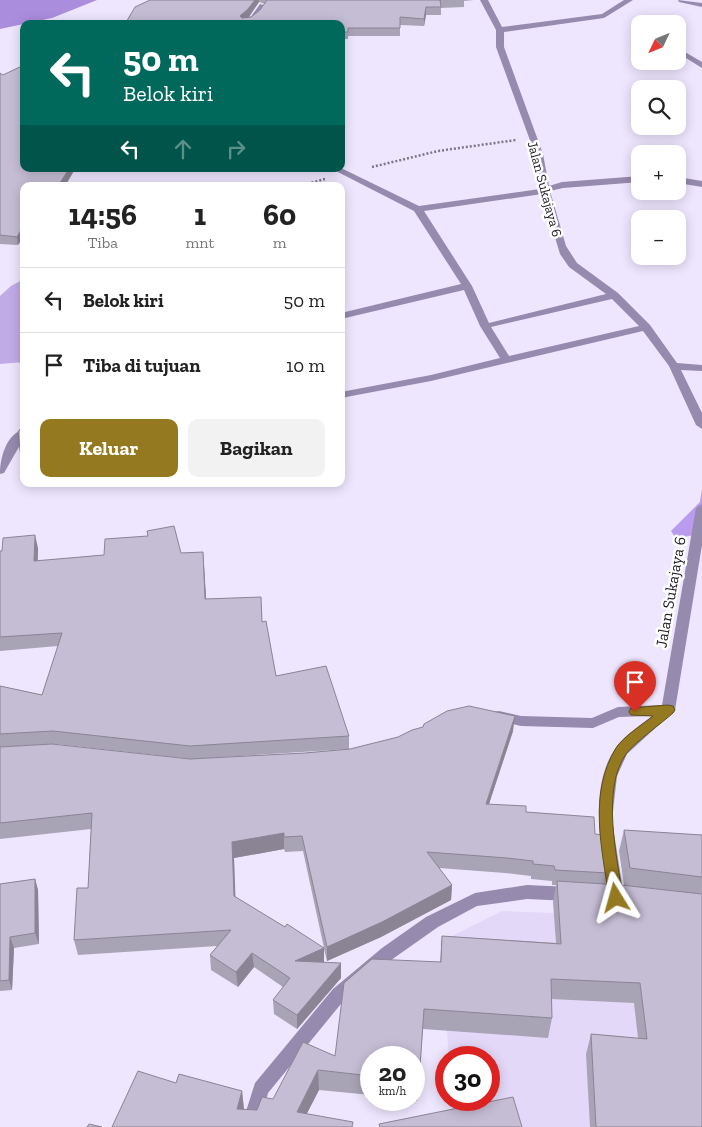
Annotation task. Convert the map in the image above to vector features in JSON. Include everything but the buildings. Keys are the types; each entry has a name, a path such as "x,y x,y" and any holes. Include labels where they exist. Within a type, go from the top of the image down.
{"street":[{"name":"Jalan Sukajaya 6","path":"484,0 500,30 500,47 514,82 531,137 539,154 545,189 565,254 573,265 614,295 646,327 674,366 702,425"},
{"path":"500,30 604,16 629,0"},
{"path":"682,0 702,5"},
{"path":"253,20 263,6"},
{"path":"686,55 702,66"},
{"path":"343,172 418,209 467,286 485,326 506,360"},
{"path":"418,209 532,194 562,185 631,180"},
{"path":"686,181 702,184"},
{"path":"345,315 467,286"},
{"path":"493,324 614,295"},
{"path":"345,394 431,378 646,327"},
{"path":"674,366 702,368"},
{"path":"0,470 20,435"},
{"name":"Jalan Sukajaya 6","path":"668,710 702,508"},
{"path":"484,714 521,721 593,723 618,712 668,710"},
{"path":"616,898 605,820 610,776 622,750 668,710"},
{"path":"250,1127 261,1089 339,994 388,953 432,922 475,900 527,892 635,900"}],"path":[{"path":"345,170 438,151 531,137"},
{"path":"311,182 338,172"}],"shaded area":[{"path":"0,0 97,0 52,18 20,20 20,25 0,29"},
{"path":"20,281 20,362 0,364 0,296"},
{"path":"702,489 702,533 676,539 671,531 700,502"},
{"path":"502,911 702,919 702,1127 397,1127 446,1111 500,1111 500,1046 448,1046 440,942"}],"route":[{"path":"616,898 605,820 610,776 622,750 668,710 635,712"}]}
